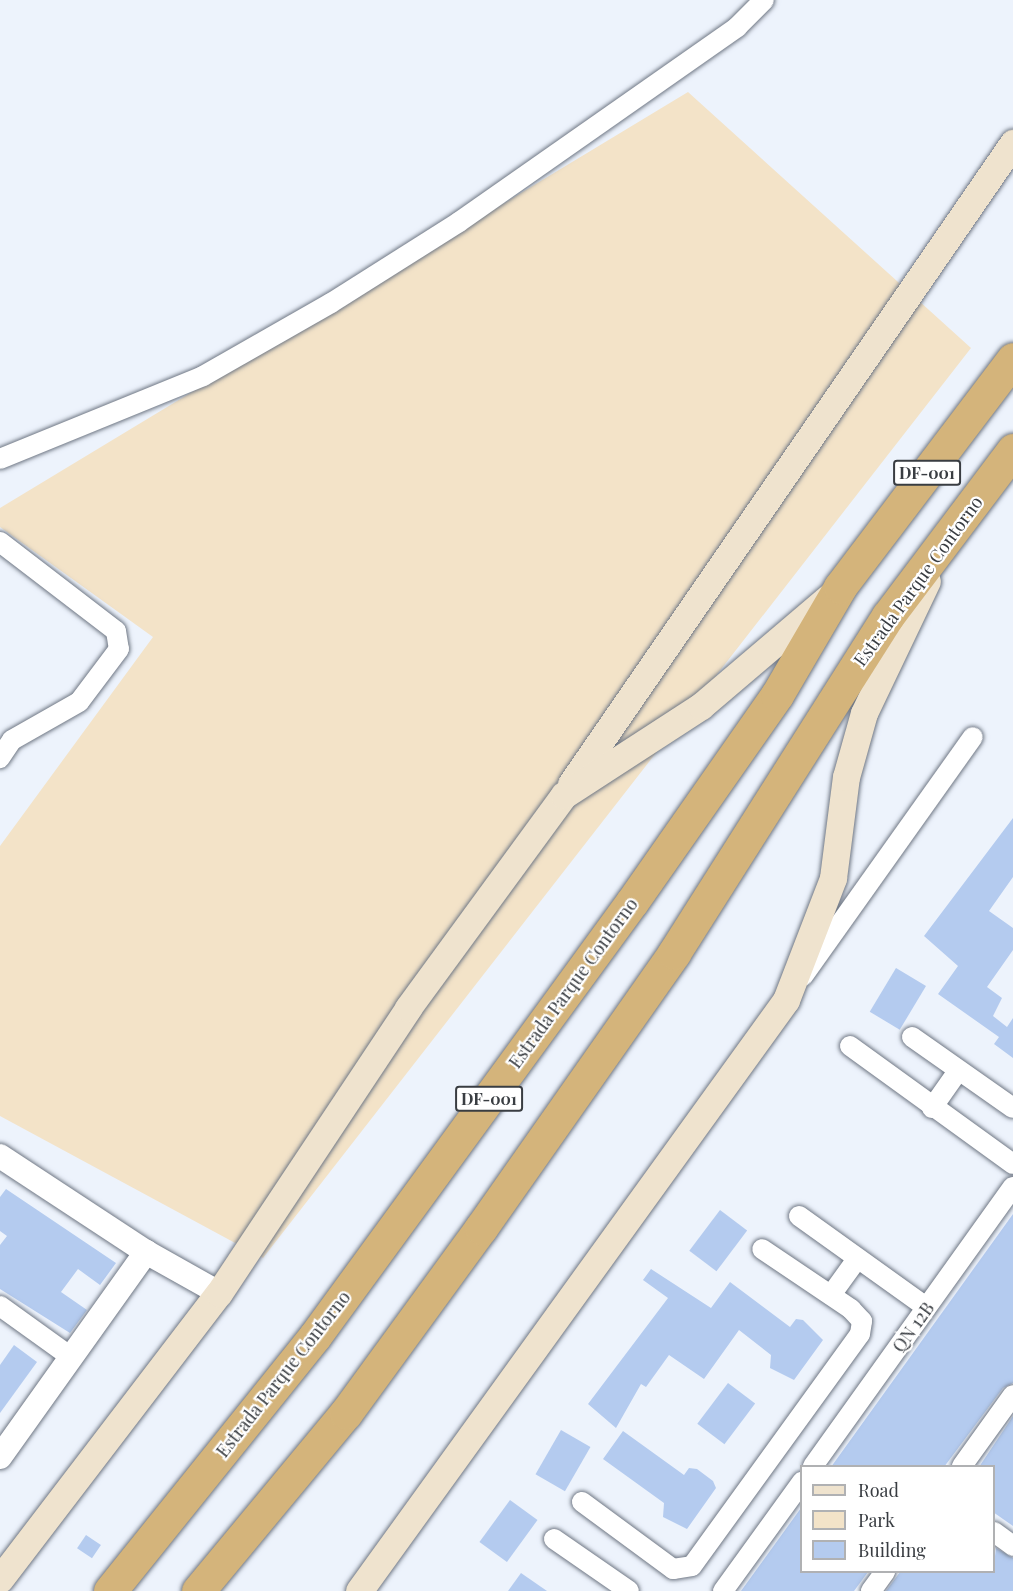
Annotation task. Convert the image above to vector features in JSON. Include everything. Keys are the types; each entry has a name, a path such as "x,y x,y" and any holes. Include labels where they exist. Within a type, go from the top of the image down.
{"highway":[{"name":"Estrada Parque Contorno","path":"110,1591 315,1336 611,931 777,695 840,587 1013,359"},
{"name":"Estrada Parque Contorno","path":"198,1591 346,1413 488,1218 674,953 888,616 1013,450"}],"main road":[{"path":"0,1579 219,1293 408,1008 564,795 1013,143"},
{"path":"359,1591 786,1000 833,878 846,777 864,713 955,528"},
{"path":"564,795 701,706 840,587"}],"street":[{"path":"0,459 203,376 331,303 613,115 737,27 764,0"},
{"path":"0,542 116,631 119,649 79,702 12,740 0,758"},
{"path":"786,1000 973,737"},
{"path":"912,1037 1013,1108"},
{"path":"850,1046 1013,1164"},
{"path":"933,1108 958,1071"},
{"path":"0,1156 146,1252 219,1293"},
{"name":"QN 12B","path":"814,1465 1013,1187"},
{"path":"799,1216 927,1307"},
{"path":"582,1502 673,1569 692,1566 861,1334 859,1316 762,1248"},
{"path":"0,1457 146,1252"},
{"path":"831,1295 857,1259"},
{"path":"0,1306 71,1357"},
{"path":"963,1465 1013,1395"},
{"path":"723,1591 800,1483"},
{"path":"995,1533 1013,1546"},
{"path":"554,1539 629,1591"},
{"path":"873,1590 884,1573"}],"green space":[{"path":"688,92 971,348 263,1258 0,1116 0,846 153,637 0,527 0,508"}],"building":[{"path":"1013,818 1013,877 989,911 1013,928 1013,950 987,987 1002,998 993,1016 1007,1027 1013,1018 1013,1058 994,1044 999,1037 938,994 958,966 924,936"},
{"path":"896,968 926,986 900,1030 870,1012"},
{"path":"6,1189 116,1263 100,1285 78,1269 61,1292 87,1310 70,1333 0,1289 0,1245 7,1236 0,1231 0,1197"},
{"path":"720,1210 747,1230 716,1271 689,1251"},
{"path":"1013,1214 1013,1383 1003,1388 945,1465 832,1465"},
{"path":"651,1269 711,1308 730,1282 790,1327 796,1319 803,1320 823,1340 794,1380 770,1368 771,1355 739,1330 704,1379 669,1355 646,1387 641,1384 616,1428 588,1404 668,1298 643,1280"},
{"path":"14,1345 37,1362 0,1413 0,1365"},
{"path":"728,1383 755,1403 724,1444 697,1424"},
{"path":"1013,1416 1013,1526 995,1513 995,1465 980,1465"},
{"path":"561,1430 590,1447 565,1491 536,1474"},
{"path":"623,1431 684,1475 689,1468 697,1469 713,1481 716,1488 687,1529 663,1517 664,1503 603,1459"},
{"path":"510,1500 538,1520 507,1562 479,1542"},
{"path":"800,1509 800,1573 867,1573 854,1591 741,1591"},
{"path":"86,1535 101,1545 92,1558 77,1548"},
{"path":"996,1548 1013,1558 1013,1591 886,1591 899,1573 995,1573"},
{"path":"521,1573 547,1591 508,1591"}]}
